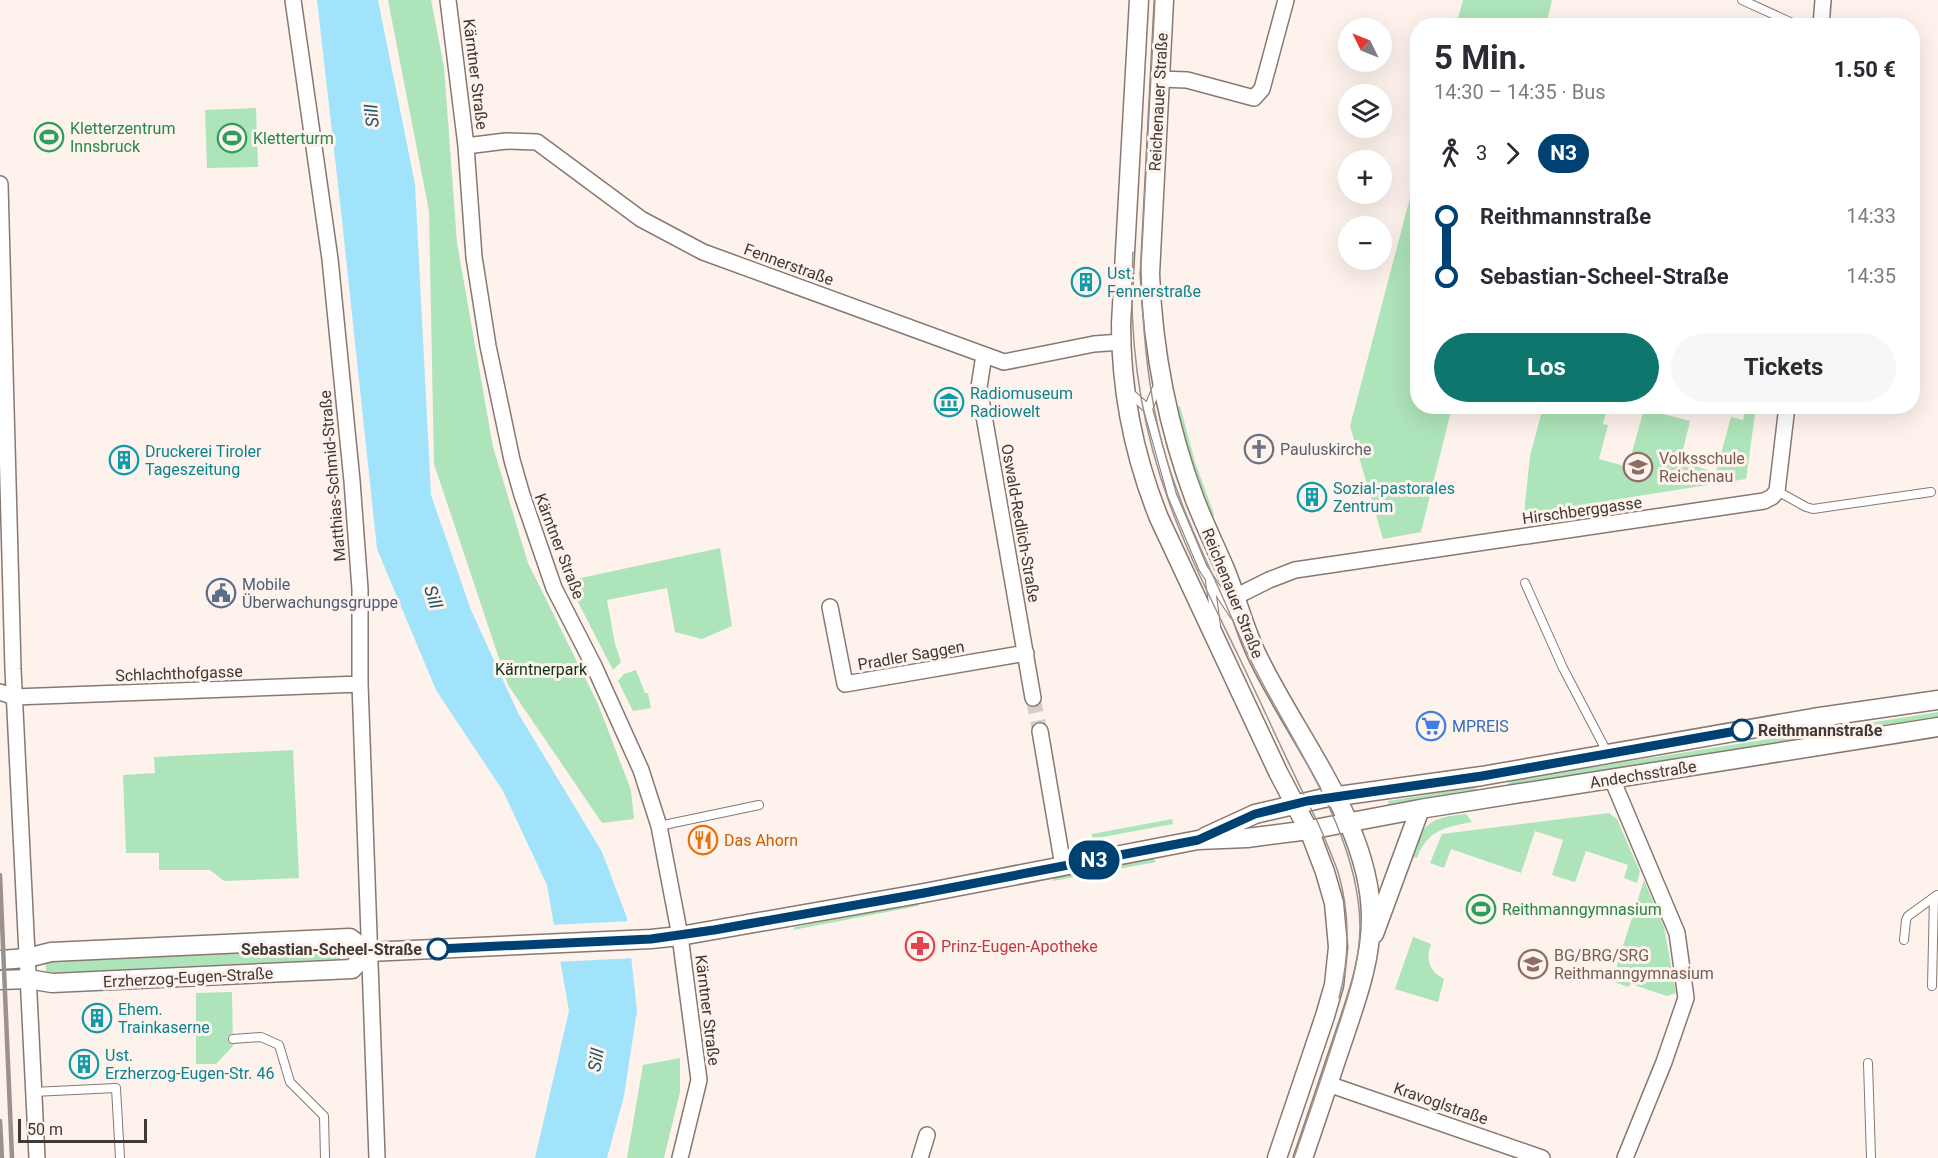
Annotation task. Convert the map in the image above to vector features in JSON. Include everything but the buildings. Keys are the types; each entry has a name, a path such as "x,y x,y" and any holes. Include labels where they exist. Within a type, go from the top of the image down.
{"street":[{"name":"Matthias-Schmid-Straße","path":"293,0 333,282 352,481 360,589 360,684 368,952"},
{"name":"Kärntner Straße","path":"448,0 466,146 474,257 488,346 522,495 554,588 594,666 636,759 658,825 680,936 699,1080 680,1158"},
{"name":"Reichenauer Straße","path":"1139,0 1121,342 1125,389 1138,455 1152,501 1219,648 1309,830 1334,903 1337,965 1328,1008 1277,1158"},
{"name":"Reichenauer Straße","path":"1164,0 1150,274 1152,314 1161,378 1190,484 1247,633 1273,686 1347,822 1360,853 1370,904 1370,944 1362,980 1303,1158"},
{"path":"1159,79 1187,80 1254,98 1264,84 1286,0"},
{"path":"1822,18 1823,0"},
{"name":"Fennerstraße","path":"466,146 506,141 537,142 641,219 703,252 1004,362 1094,344 1121,342"},
{"path":"0,184 7,694 27,958 37,1158"},
{"name":"Oswald-Redlich-Straße","path":"984,355 979,387 1033,698"},
{"path":"1777,491 1786,414"},
{"name":"Hirschberggasse","path":"1235,597 1295,570 1752,504 1773,497 1777,491"},
{"name":"Pradler Saggen","path":"830,607 845,684 1026,653"},
{"name":"Schlachthofgasse","path":"7,694 360,684"},
{"name":"Andechsstraße","path":"1198,840 1255,814 1295,804 1482,776 1813,718 1938,700"},
{"name":"Andechsstraße","path":"1198,840 1247,838 1309,830 1420,809 1938,727"},
{"path":"1040,731 1063,866"},
{"path":"1482,776 1485,799"},
{"path":"1612,779 1677,933 1686,998 1664,1062 1625,1158"},
{"path":"1370,944 1386,907 1420,809"},
{"path":"377,1158 368,952 680,936 924,893 1198,840"},
{"name":"Erzherzog-Eugen-Straße","path":"0,960 27,958 51,952 350,938 368,952 352,969 52,983 28,979 0,980"},
{"name":"Kravoglstraße","path":"1328,1084 1542,1158"},
{"path":"920,1158 927,1135"}],"lane":[{"path":"1742,0 1781,18"},
{"path":"1148,409 1161,378"},
{"path":"1125,389 1148,409 1172,495 1190,540 1209,580 1247,633"},
{"path":"1777,491 1813,509 1931,492"},
{"path":"1209,580 1219,648"},
{"path":"1525,583 1563,668 1607,754"},
{"path":"658,825 759,805"},
{"path":"1904,940 1907,918 1936,896"},
{"path":"1932,986 1936,896"},
{"path":"233,1039 261,1037 279,1045 290,1082 324,1116 325,1158"},
{"path":"1868,1063 1871,1158"},
{"path":"33,1092 116,1088 120,1158"}],"green space":[{"name":"Kärntnerpark","path":"388,0 431,0 444,67 457,243 493,447 528,563 598,704 631,790 634,819 602,823 508,685 434,464 429,211"},
{"path":"1463,0 1552,0 1548,18 1458,18"},
{"name":"Kletterturm","path":"256,108 258,167 207,168 205,110"},
{"path":"1410,198 1410,414 1450,414 1421,532 1383,539 1350,426"},
{"path":"1180,406 1195,462 1214,514 1209,520 1174,407"},
{"name":"Volksschule Reichenau","path":"1541,414 1605,414 1603,424 1608,425 1599,459 1628,467 1643,414 1663,414 1690,421 1680,462 1716,472 1731,417 1743,420 1744,414 1755,414 1746,479 1524,514 1530,456"},
{"path":"720,548 732,626 702,639 675,632 667,588 607,600 615,644 621,662 613,670 567,581"},
{"path":"636,670 645,693 648,693 651,708 633,711 618,681 624,674"},
{"path":"1938,712 1938,719 1509,787 1508,784 1511,780"},
{"path":"293,750 299,878 224,881 210,870 159,870 159,853 126,853 123,775 155,773 154,757"},
{"path":"1474,787 1478,791 1389,809 1388,801"},
{"path":"1609,813 1617,819 1640,872 1637,883 1624,878 1628,865 1586,851 1575,882 1552,875 1563,840 1535,831 1521,873 1451,849 1444,868 1430,863 1442,834"},
{"path":"1466,814 1472,822 1439,831 1426,841 1417,858 1409,855 1424,829 1430,824 1443,817"},
{"path":"1172,819 1173,824 1092,839 1092,834"},
{"path":"1153,858 1156,862 1053,881 1054,877"},
{"path":"1644,880 1664,927 1676,993 1667,996 1631,984 1628,987 1612,981"},
{"path":"915,903 918,906 793,930 795,927"},
{"path":"1413,937 1431,944 1430,964 1435,972 1444,979 1438,1002 1395,989"},
{"path":"340,946 340,959 46,973 46,959"},
{"path":"232,992 233,1046 216,1064 196,1064 196,993"},
{"path":"680,1058 680,1092 664,1158 627,1158 643,1065"}],"water":[{"name":"Sill","path":"317,0 378,0 415,184 431,495 471,610 518,713 602,852 627,918 637,1011 624,1096 607,1158 535,1158 569,1011 547,885 503,791 436,690 377,549"}],"pier":[{"path":"631,921 635,958 557,962 550,925"}],"tunnel":[{"path":"1033,698 1040,731"}],"tram line":[{"path":"1155,0 1141,266 1145,347 1158,427 1175,485 1197,541 1255,669 1306,761 1337,825 1349,858 1357,892 1360,926 1358,954 1352,982 1294,1158"},
{"path":"1133,252 1132,316 1138,379 1150,441 1184,541 1318,823 1338,872 1345,903 1347,935 1345,967 1339,998"}],"railway":[{"path":"0,875 12,1158"},
{"path":"0,1121 2,1158"}],"bus line":[{"name":"N3","path":"438,949 680,936 924,893 1198,840 1255,814 1307,801 1482,776 1742,730"}],"place":[{"name":"Kletterzentrum Innsbruck","path":"49,137"},
{"name":"Kletterturm","path":"232,138"},
{"name":"Ust. Fennerstraße","path":"1086,282"},
{"name":"Radiomuseum Radiowelt","path":"949,402"},
{"name":"Pauluskirche","path":"1259,449"},
{"name":"Druckerei Tiroler Tageszeitung","path":"124,460"},
{"name":"Volksschule Reichenau","path":"1638,467"},
{"name":"Sozial-pastorales Zentrum","path":"1312,497"},
{"name":"Mobile Überwachungsgruppe","path":"221,593"},
{"name":"MPREIS","path":"1431,726"},
{"name":"Reithmannstraße","path":"1742,730"},
{"name":"Das Ahorn","path":"703,840"},
{"name":"Reithmanngymnasium","path":"1481,909"},
{"name":"Prinz-Eugen-Apotheke","path":"920,946"},
{"name":"Sebastian-Scheel-Straße","path":"438,949"},
{"name":"BG/BRG/SRG Reithmanngymnasium","path":"1533,964"},
{"name":"Ehem. Trainkaserne","path":"97,1018"},
{"name":"Ust. Erzherzog-Eugen-Str. 46","path":"84,1064"}]}
